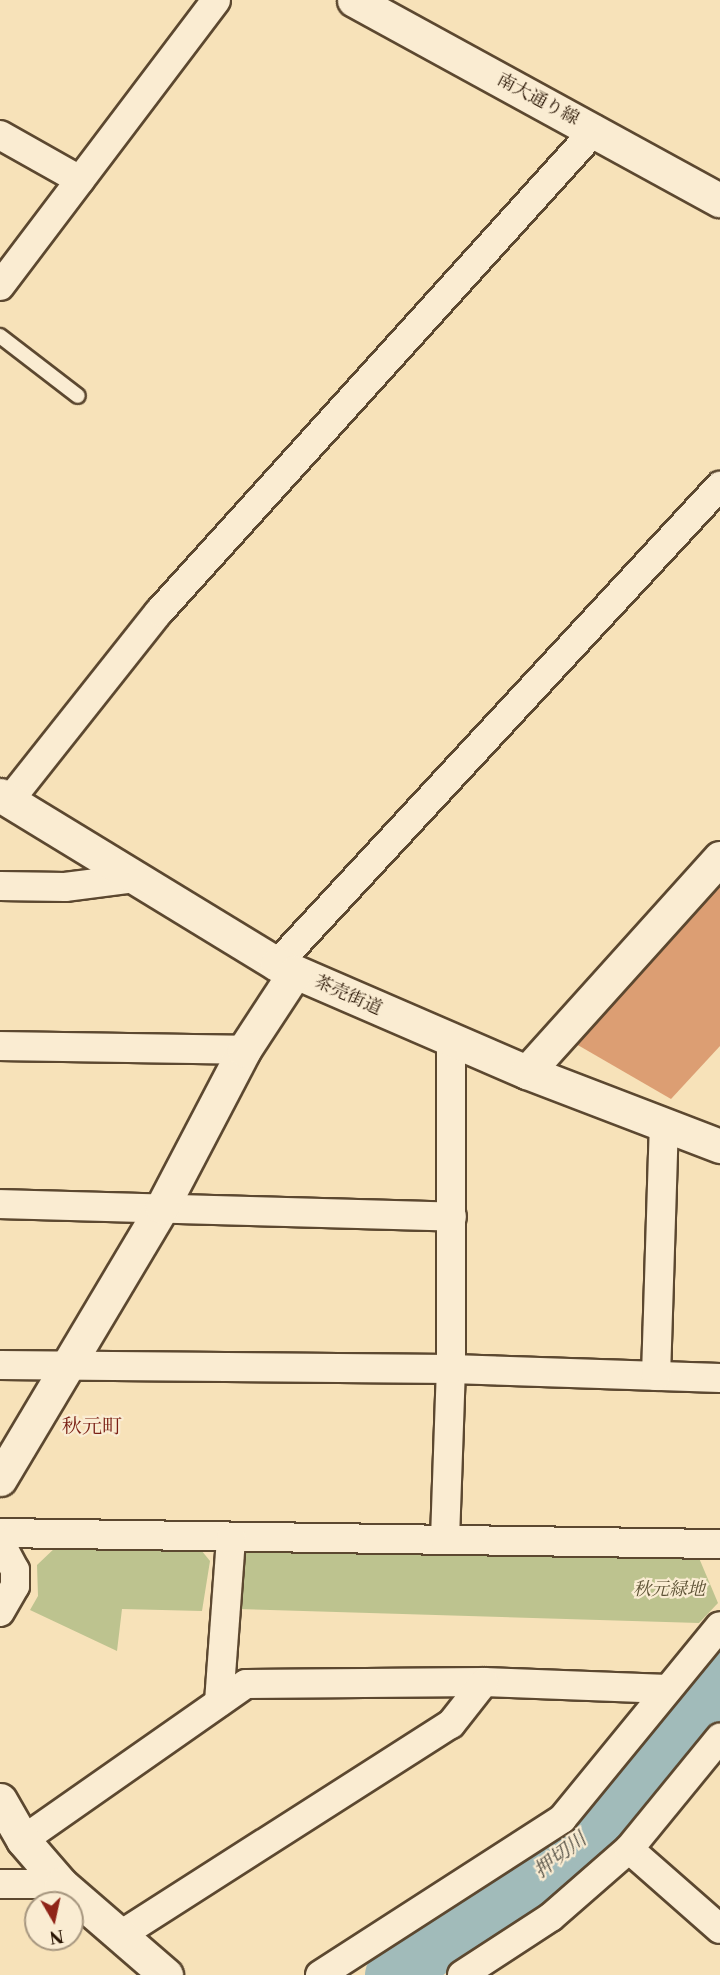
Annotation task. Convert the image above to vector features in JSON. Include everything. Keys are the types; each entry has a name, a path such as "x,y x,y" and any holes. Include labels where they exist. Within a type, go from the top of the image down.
{"street":[{"path":"0,286 216,0"},
{"name":"南大通り線","path":"354,0 720,200"},
{"path":"5,798 159,612 595,130"},
{"path":"0,135 80,180"},
{"path":"0,1479 70,1366 162,1207 286,968 720,486"},
{"name":"茶売街道","path":"5,798 286,968 527,1072 720,1146"},
{"path":"527,1072 720,858"},
{"path":"0,886 65,886 136,878"},
{"path":"445,1539 451,1369 452,1040"},
{"path":"0,1046 244,1050"},
{"path":"656,1376 664,1126"},
{"path":"0,1204 452,1217"},
{"path":"0,1365 451,1369 720,1378"},
{"path":"0,1533 720,1544"},
{"path":"219,1702 231,1537"},
{"path":"0,1542 15,1570 15,1586 0,1612"},
{"path":"320,1975 562,1819 720,1626"},
{"path":"119,1936 451,1724 484,1682"},
{"path":"23,1840 246,1684 484,1682 668,1689"},
{"path":"468,1974 550,1917 629,1849 720,1738"},
{"path":"0,1800 23,1840 60,1884 166,1975"},
{"path":"629,1849 720,1929"},
{"path":"0,1884 60,1884"}],"lane":[{"path":"0,336 78,396"}],"green space":[{"path":"197,1545 210,1561 202,1611 122,1609 117,1651 30,1610 38,1596 37,1565 57,1546"},
{"name":"秋元緑地","path":"250,1549 699,1558 718,1603 699,1623 238,1609 240,1559"}],"building":[{"path":"720,884 720,1046 671,1099 576,1044"}],"waterway":[{"name":"押切川","path":"393,1975 584,1839 720,1675"}],"district":[{"name":"秋元町","path":"92,1426"}]}
